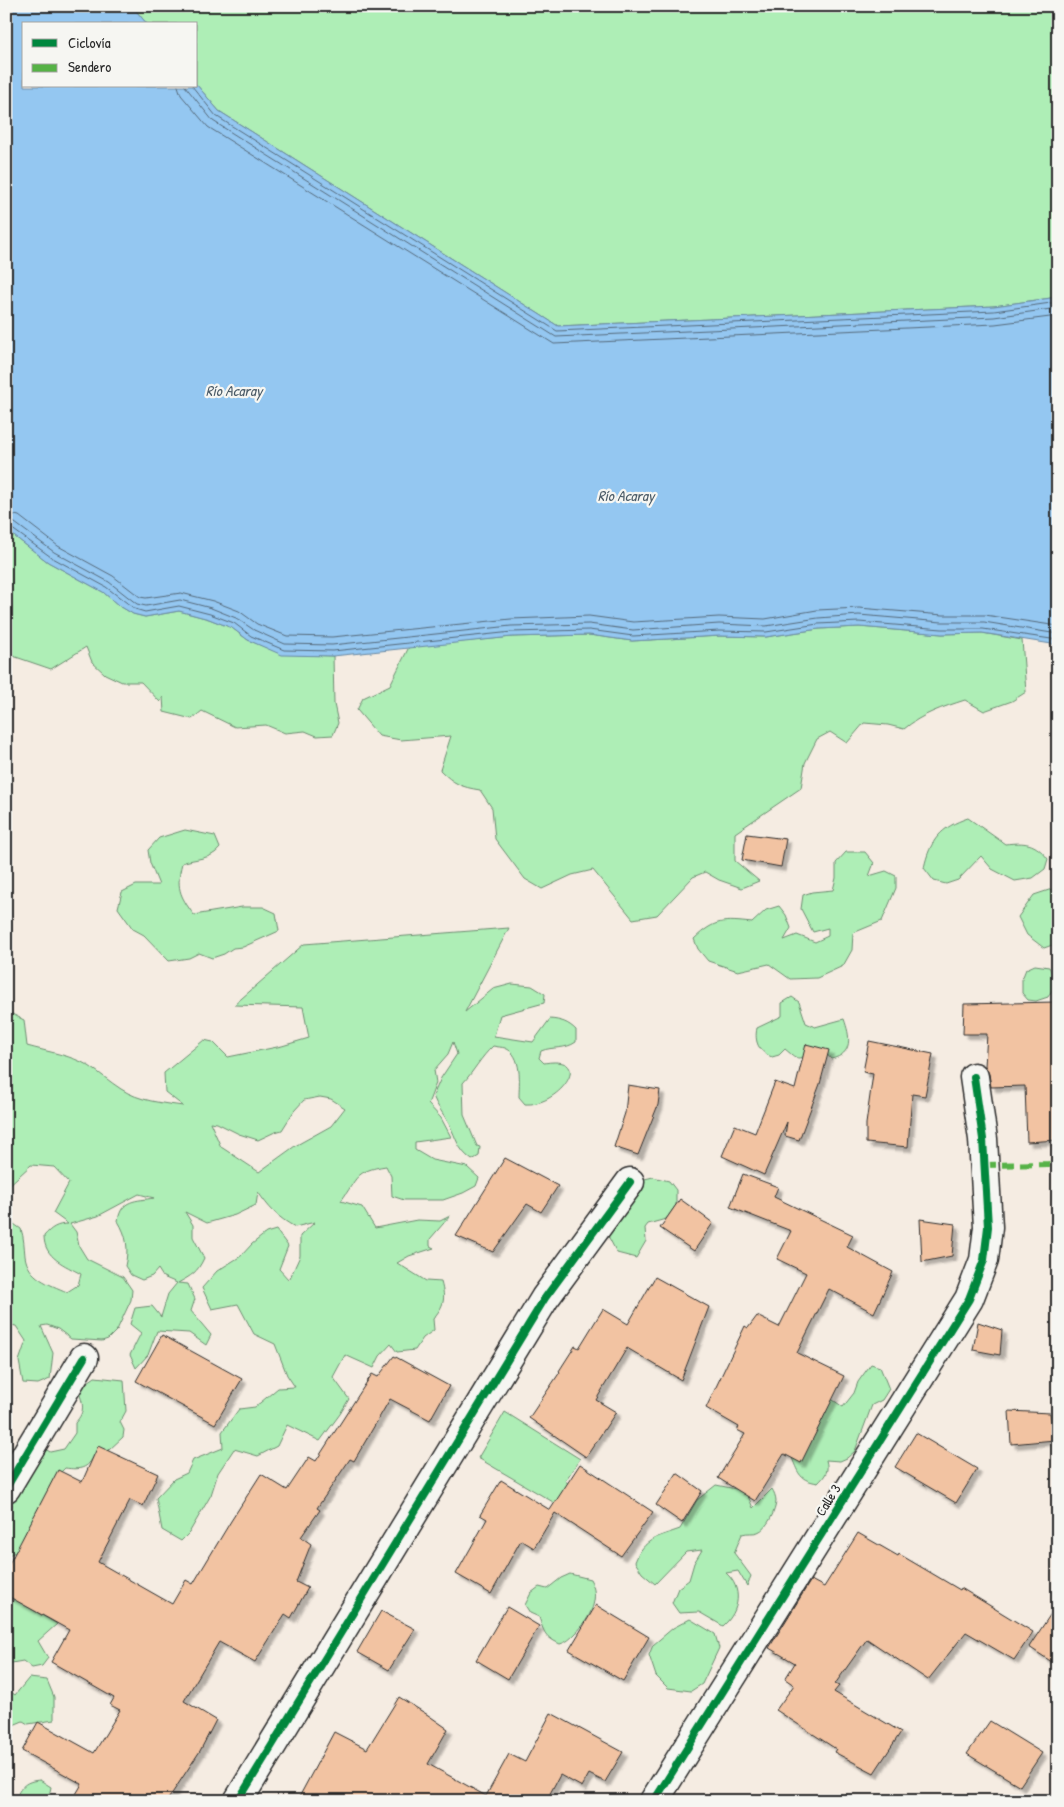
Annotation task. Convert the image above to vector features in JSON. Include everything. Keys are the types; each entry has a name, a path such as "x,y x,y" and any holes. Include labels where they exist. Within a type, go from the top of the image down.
{"street":[{"name":"Calle 3","path":"654,1801 969,1299 984,1260 988,1227 983,1140 974,1077"},
{"path":"238,1801 545,1298 630,1182"},
{"path":"6,1488 84,1358"}],"green space":[{"path":"132,6 1058,6 1058,297 994,306 558,326 219,111 198,86 198,22 145,22"},
{"path":"6,530 48,562 103,592 118,605 133,614 145,617 179,611 209,619 232,628 248,640 282,654 333,656 334,704 338,723 333,735 317,736 305,731 285,733 266,725 235,727 202,711 192,719 164,712 163,697 160,702 141,682 122,682 105,674 92,662 86,647 51,669 10,655 6,648"},
{"path":"859,627 942,634 982,633 1022,640 1026,692 1012,701 984,711 965,700 925,715 904,729 888,725 864,723 847,743 830,732 817,739 805,763 801,788 735,833 735,861 759,881 742,888 719,880 705,872 693,877 657,915 633,919 593,870 572,875 542,889 525,879 495,839 492,808 480,790 458,784 449,779 440,770 451,736 401,740 379,736 357,710 363,698 390,685 409,647 512,637 589,635 632,641 720,636 766,637 819,629"},
{"path":"968,818 1005,844 1024,843 1039,849 1048,859 1045,869 1033,878 1015,881 992,869 981,856 958,880 946,884 934,881 924,868 933,842 944,830"},
{"path":"185,830 215,836 220,848 207,857 182,863 179,878 180,891 194,915 242,907 263,907 276,913 279,931 212,958 199,953 189,958 169,961 144,935 133,929 118,908 122,892 136,885 159,885 150,863 148,850 159,838"},
{"path":"846,852 865,852 874,863 869,876 886,871 896,876 896,888 882,921 853,933 852,950 843,966 817,978 790,979 769,964 738,971 708,961 698,949 694,939 714,924 727,921 752,923 766,910 779,906 786,915 791,928 784,940 797,935 815,942 828,936 828,928 813,932 801,909 803,895 833,890 836,878 836,863"},
{"path":"1058,874 1058,943 1044,948 1027,935 1018,917 1034,895 1055,888"},
{"path":"509,928 465,1012 493,989 512,984 532,986 545,994 544,1003 500,1015 494,1036 533,1042 550,1019 567,1023 576,1030 576,1042 568,1046 541,1051 539,1058 544,1063 560,1062 568,1066 570,1073 560,1090 550,1098 538,1103 525,1104 519,1097 519,1070 515,1057 505,1048 493,1046 463,1083 464,1115 477,1146 480,1147 479,1156 472,1160 460,1148 433,1096 441,1078 457,1054 453,1042 448,1054 434,1070 436,1083 428,1104 441,1118 451,1137 415,1142 415,1150 432,1160 467,1167 479,1178 476,1186 443,1200 404,1200 392,1196 391,1176 386,1166 362,1173 354,1181 341,1201 362,1207 375,1228 417,1220 440,1221 450,1216 430,1239 430,1246 434,1248 409,1256 397,1263 426,1281 441,1282 443,1302 433,1319 434,1330 423,1338 415,1350 397,1352 391,1344 380,1356 374,1368 345,1355 333,1377 349,1399 320,1441 287,1425 277,1446 258,1456 234,1449 218,1473 211,1495 189,1533 181,1541 162,1530 156,1498 174,1479 187,1473 193,1460 223,1448 222,1432 239,1409 255,1407 278,1388 295,1387 287,1375 275,1344 254,1334 238,1304 212,1309 202,1288 217,1271 241,1256 266,1233 276,1230 288,1246 279,1269 289,1280 300,1256 300,1236 315,1222 295,1227 274,1212 258,1192 256,1205 235,1215 207,1223 185,1212 193,1225 193,1237 204,1258 194,1273 178,1283 188,1284 195,1299 191,1311 211,1335 206,1345 189,1333 157,1331 148,1355 136,1368 130,1355 141,1333 130,1324 135,1308 152,1306 161,1317 168,1294 177,1283 163,1277 158,1269 152,1276 142,1280 131,1275 125,1266 126,1243 118,1221 122,1209 130,1202 154,1198 139,1194 98,1216 70,1224 76,1232 79,1246 87,1259 123,1277 132,1290 131,1300 117,1330 108,1339 102,1341 71,1339 58,1329 47,1325 41,1326 53,1353 50,1379 38,1384 23,1383 19,1361 26,1341 16,1326 6,1324 6,1224 11,1222 21,1229 27,1264 30,1270 40,1279 67,1292 78,1285 81,1274 56,1260 45,1244 44,1236 49,1231 54,1227 68,1224 53,1213 69,1183 54,1167 31,1165 6,1188 6,1011 24,1020 27,1046 67,1056 82,1062 121,1089 135,1096 151,1101 183,1106 165,1092 164,1073 204,1040 213,1042 228,1057 282,1046 309,1038 303,1007 234,1005 304,944","holes":["320,1097 331,1099 345,1108 331,1126 295,1146 259,1172 221,1147 210,1122 217,1123 239,1134 258,1140 282,1130 294,1111 304,1100"]},
{"path":"1035,965 1049,967 1057,982 1048,997 1036,1001 1028,1000 1022,993 1022,979 1026,969"},
{"path":"792,997 799,1002 806,1023 815,1027 844,1019 849,1038 847,1049 844,1053 831,1059 825,1052 811,1051 798,1058 785,1049 779,1055 772,1057 761,1049 756,1038 757,1028 782,1016 782,1003"},
{"path":"653,1177 669,1181 676,1190 676,1205 666,1219 648,1224 645,1228 646,1241 636,1258 617,1253 606,1232 628,1183"},
{"path":"871,1364 880,1367 889,1389 882,1400 872,1405 855,1451 840,1461 826,1460 826,1473 818,1483 807,1480 801,1476 792,1458 821,1399 833,1400 843,1407 854,1393 858,1382"},
{"path":"95,1377 124,1380 126,1411 120,1422 124,1430 123,1437 109,1450 94,1455 92,1460 83,1468 65,1468 54,1479 30,1546 6,1556 6,1521 12,1505 8,1492 41,1446 50,1452 64,1449 75,1433 75,1423 82,1411 78,1389"},
{"path":"505,1412 580,1459 565,1481 579,1490 565,1509 478,1458"},
{"path":"716,1485 736,1489 748,1496 753,1508 772,1489 776,1501 773,1514 765,1527 756,1533 742,1534 734,1553 751,1576 747,1586 738,1571 726,1573 735,1586 737,1600 733,1614 723,1626 699,1612 679,1613 672,1603 678,1588 689,1580 694,1563 702,1550 686,1552 655,1584 642,1573 635,1562 647,1543 680,1529 697,1500"},
{"path":"570,1574 590,1579 593,1586 594,1600 586,1621 570,1639 560,1644 548,1637 539,1617 530,1613 525,1605 531,1593 539,1587 547,1589 561,1578"},
{"path":"14,1599 57,1624 38,1641 48,1658 42,1666 32,1668 23,1661 6,1664 6,1613"},
{"path":"690,1619 715,1634 719,1648 702,1684 691,1691 668,1688 656,1676 649,1655 653,1645 673,1628"},
{"path":"29,1678 47,1680 54,1697 54,1720 28,1724 23,1721 6,1728 6,1686 15,1695"},
{"path":"40,1780 51,1787 48,1801 15,1801 24,1785"}],"water":[{"name":"Río Acaray","path":"6,6 132,6 145,22 22,22 22,88 198,88 198,86 219,111 558,326 994,306 1058,297 1058,645 982,633 942,634 859,627 819,629 766,637 720,636 632,641 589,635 512,637 333,656 282,655 248,640 232,628 209,619 179,611 145,617 133,614 118,605 103,592 48,562 6,530"}],"building":[{"path":"747,834 786,839 781,867 742,860"},
{"path":"1056,1002 1058,1140 1027,1142 1025,1086 991,1087 989,1074 985,1066 987,1034 963,1034 964,1004"},
{"path":"869,1041 933,1054 925,1096 912,1094 908,1147 866,1143 866,1124 873,1074 863,1072"},
{"path":"806,1044 829,1050 820,1084 799,1140 785,1136 787,1122 764,1175 722,1156 735,1125 755,1133 775,1082 795,1089"},
{"path":"628,1085 660,1090 658,1105 638,1155 614,1147 625,1113"},
{"path":"505,1158 558,1186 541,1212 527,1204 493,1252 456,1236"},
{"path":"743,1174 778,1187 774,1197 853,1235 847,1247 893,1272 874,1313 829,1289 797,1353 844,1376 801,1463 784,1454 755,1501 718,1478 745,1434 737,1430 739,1427 706,1408 745,1326 748,1328 757,1316 779,1327 806,1273 777,1259 791,1231 730,1207"},
{"path":"680,1199 713,1223 694,1251 660,1228"},
{"path":"920,1219 955,1224 952,1256 922,1262"},
{"path":"655,1277 709,1307 681,1380 627,1348 596,1400 616,1412 586,1457 529,1418 575,1346 579,1348 603,1309 628,1324"},
{"path":"978,1322 1002,1330 1000,1355 973,1350"},
{"path":"162,1335 242,1379 215,1424 136,1381"},
{"path":"394,1356 449,1386 430,1420 390,1399 354,1461 350,1459 317,1508 320,1510 301,1537 311,1544 296,1582 308,1588 291,1618 285,1614 255,1662 219,1642 184,1701 216,1720 200,1751 167,1801 72,1801 82,1784 22,1751 38,1722 94,1753 120,1710 110,1705 114,1698 51,1662 69,1630 6,1595 6,1570 58,1470 82,1482 98,1446 158,1474 143,1506 130,1500 98,1562 172,1604 186,1580 193,1584 261,1474 287,1490 309,1457 316,1461 372,1374 378,1377"},
{"path":"1009,1411 1050,1413 1055,1440 1011,1444"},
{"path":"916,1433 977,1469 956,1503 895,1467"},
{"path":"580,1464 653,1512 621,1556 555,1513 534,1548 521,1540 491,1594 456,1574 487,1519 480,1515 501,1480 550,1510"},
{"path":"677,1473 702,1491 682,1523 656,1505"},
{"path":"858,1533 898,1556 899,1554 960,1590 961,1588 1033,1632 1014,1660 966,1632 928,1680 867,1639 835,1684 839,1686 834,1692 901,1732 874,1773 834,1752 836,1749 776,1710 794,1685 785,1679 795,1663 769,1648 811,1580 824,1587"},
{"path":"1058,1603 1058,1666 1029,1647"},
{"path":"596,1605 649,1637 623,1681 569,1650"},
{"path":"507,1607 539,1626 508,1679 476,1660"},
{"path":"381,1611 415,1629 389,1670 357,1652"},
{"path":"399,1697 448,1729 428,1764 486,1796 509,1754 525,1762 551,1713 623,1752 605,1782 589,1774 582,1787 560,1775 546,1801 297,1801 334,1732 367,1749"},
{"path":"990,1721 1042,1753 1020,1786 967,1754"}],"marked path":[{"path":"984,1165 1049,1164 1058,1162"}],"cycle path":[{"path":"654,1801 969,1299 984,1260 988,1227 983,1139 974,1077"},
{"path":"238,1801 545,1298 630,1182"},
{"path":"6,1488 84,1358"}]}
